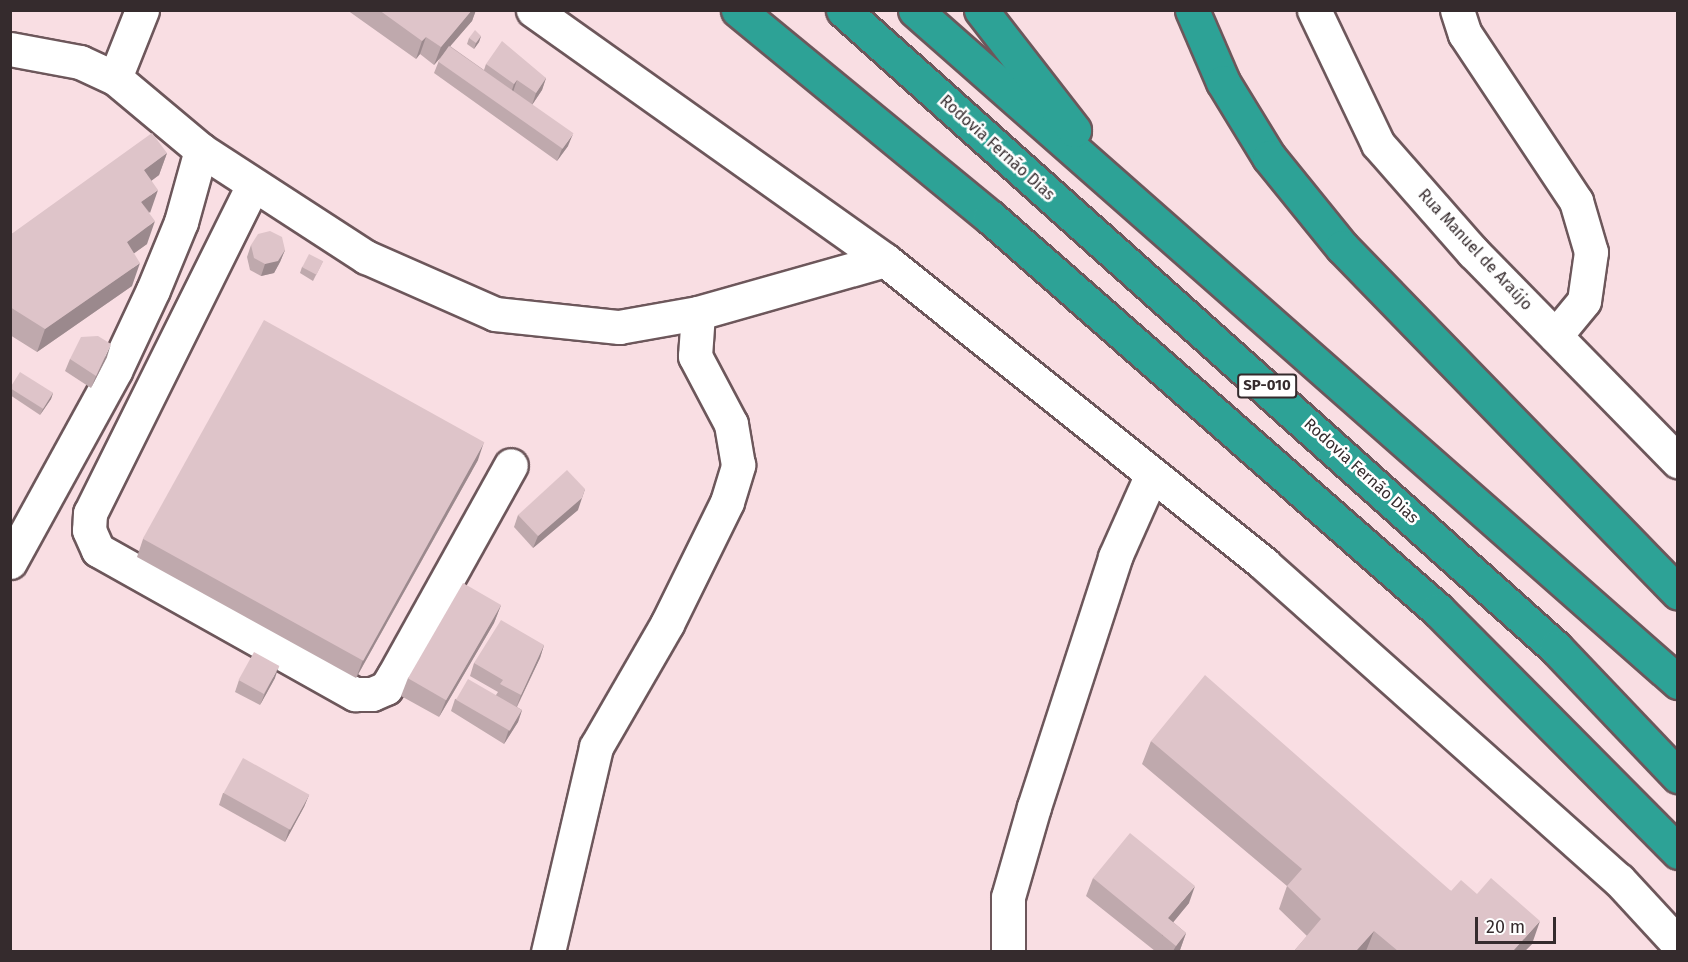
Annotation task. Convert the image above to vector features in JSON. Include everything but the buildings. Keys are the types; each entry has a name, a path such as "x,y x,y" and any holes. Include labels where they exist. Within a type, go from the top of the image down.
{"highway":[{"path":"738,10 990,217 1438,610 1677,852"},
{"name":"Rodovia Fernão Dias","path":"843,10 1556,648 1677,776"},
{"name":"SP-010","path":"915,10 1677,682"},
{"path":"981,10 1127,197"},
{"path":"1192,10 1223,82 1269,157 1342,247 1677,592"}],"street":[{"path":"115,78 142,10"},
{"path":"533,10 885,260 1282,580 1619,880 1677,944"},
{"name":"Rua Manuel de Araújo","path":"1314,10 1378,144 1556,336 1677,461"},
{"path":"1457,10 1465,34 1576,201 1591,252 1584,301 1556,336"},
{"path":"10,49 80,62 115,78 201,150 252,187 366,257 495,314 619,327 698,313 885,260"},
{"path":"10,562 148,300 181,222 201,150"},
{"path":"252,187 90,513 89,530 98,550 356,693 372,694 390,681 511,465"},
{"path":"548,951 596,747 667,624 727,502 738,465 731,424 695,356 698,313"},
{"path":"1008,951 1008,897 1034,807 1115,557 1151,476"}]}
